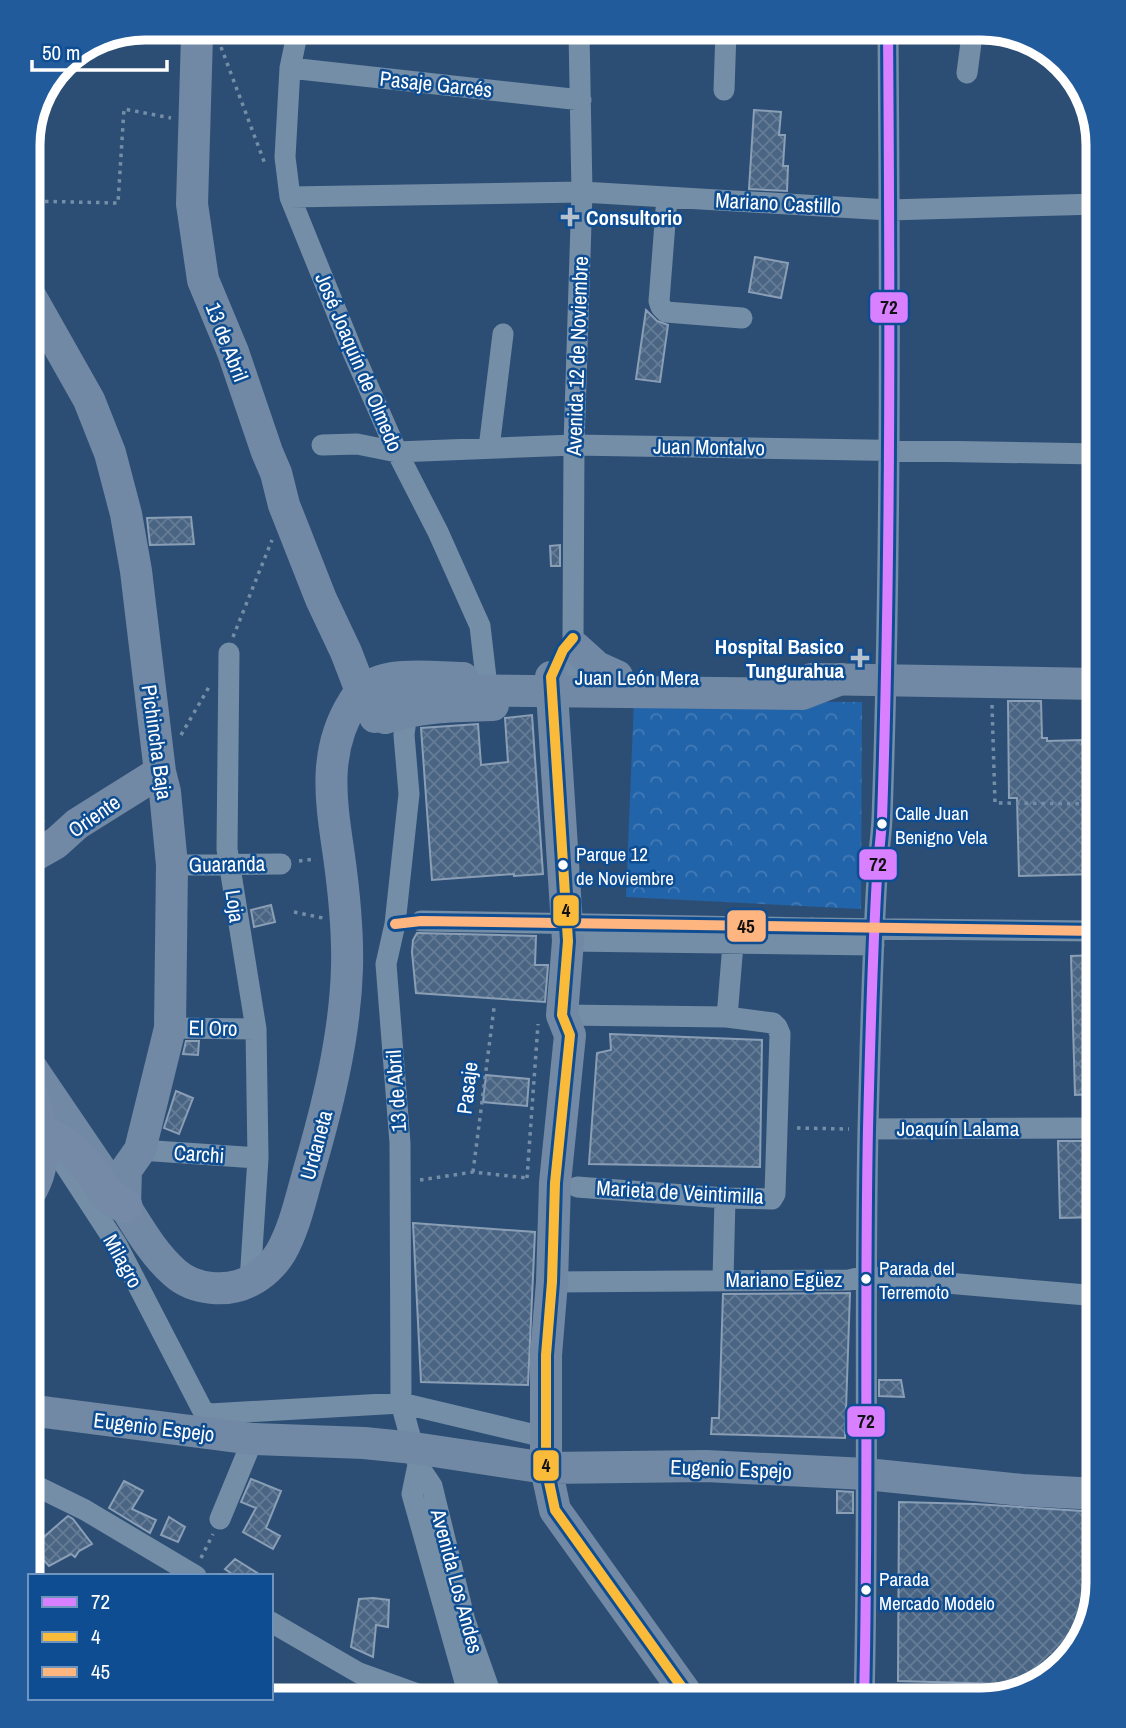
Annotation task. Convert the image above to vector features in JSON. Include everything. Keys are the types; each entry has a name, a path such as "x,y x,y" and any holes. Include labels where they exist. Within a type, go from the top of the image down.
{"main road":[{"path":"40,1130 70,1149 86,1164 109,1198 125,1206"},
{"path":"40,1132 40,1163"}],"street":[{"name":"13 de Abril","path":"208,40 195,126 192,204 203,280 233,352 276,473 284,505 320,599 337,632 386,708 409,794 395,924 386,964 400,1143 401,1403 416,1456"},
{"name":"José Joaquín de Olmedo","path":"296,40 290,68 285,157 290,197 397,452 438,532 480,626 486,678"},
{"name":"Avenida 12 de Noviembre","path":"564,668 575,445 582,192 579,40"},
{"path":"724,90 726,40"},
{"path":"864,1688 868,1129 885,680 890,210 888,40"},
{"path":"967,73 971,40"},
{"name":"Pasaje Garcés","path":"290,68 581,100"},
{"name":"Mariano Castillo","path":"290,197 582,192 890,210 1086,204"},
{"path":"667,197 659,301 661,307 666,312 741,318"},
{"name":"Pichincha Baja","path":"40,313 89,400 110,453 126,514 136,571 160,772 165,792 172,865 170,1028 140,1150 126,1170 125,1206"},
{"path":"489,448 503,334"},
{"name":"Juan Montalvo","path":"322,445 357,444 397,452 575,445 1086,454"},
{"name":"Loja","path":"229,653 227,849 256,1029 258,1158 250,1281"},
{"path":"564,668 579,820 577,942 587,964 570,1018 553,1183 545,1452 555,1510 682,1688"},
{"name":"Juan León Mera","path":"386,708 442,706 564,668"},
{"name":"Juan León Mera","path":"386,708 486,678 564,668 617,676 1086,684"},
{"path":"344,897 350,759 363,732 387,706 397,701 440,690 802,694 841,679"},
{"name":"Urdaneta","path":"250,1281 268,1268 281,1252 295,1220 322,1128 339,1044 347,967 344,897 331,810 330,771 337,738 354,701 386,708"},
{"name":"Oriente","path":"40,852 56,843 77,824 160,772"},
{"name":"Guaranda","path":"172,865 281,864"},
{"path":"395,924 421,921 812,928 874,936"},
{"path":"577,942 733,944 874,936 1086,931"},
{"path":"727,1017 733,944"},
{"name":"Marieta de Veintimilla","path":"553,1183 724,1198 772,1199 775,1194 780,1034 778,1027 773,1023 727,1017 570,1018"},
{"name":"El Oro","path":"170,1028 256,1029"},
{"path":"40,1081 147,1240 181,1278 212,1288 232,1287 250,1281"},
{"name":"Joaquín Lalama","path":"868,1129 1086,1128"},
{"name":"Milagro","path":"40,1135 117,1245 203,1411 210,1414 373,1405"},
{"name":"Carchi","path":"140,1150 258,1158"},
{"path":"723,1280 724,1198"},
{"name":"Mariano Egüez","path":"552,1282 849,1280 866,1276 1086,1295"},
{"path":"364,1443 373,1405 401,1403 545,1452"},
{"name":"Eugenio Espejo","path":"40,1412 253,1439 364,1443 416,1456 545,1452 706,1466 866,1474 1022,1490 1086,1493"},
{"path":"220,1519 253,1439"},
{"name":"Avenida Los Andes","path":"416,1456 411,1494 467,1688"},
{"name":"Avenida Los Andes","path":"416,1456 432,1486 465,1621 489,1688"},
{"path":"40,1488 85,1510 192,1574"},
{"path":"273,1623 359,1673 401,1688"}],"path":[{"path":"208,40 269,174"},
{"path":"40,201 118,204 124,109 195,126"},
{"path":"992,682 995,803 1086,804"},
{"path":"281,864 339,856"},
{"path":"399,1184 473,1172 553,1183 540,1007 570,1018"},
{"name":"Pasaje","path":"473,1172 494,1008"},
{"name":"Joaquín Lalama","path":"776,1128 868,1129"},
{"path":"194,1574 220,1519"}],"green space":[{"name":"Parque 12 de Noviembre","path":"634,701 862,702 861,909 626,897"}],"building":[{"path":"754,110 781,112 779,135 785,135 783,166 788,166 787,191 749,189"},
{"path":"755,257 788,263 781,298 749,292"},
{"path":"646,310 657,321 668,325 660,382 636,379"},
{"path":"191,517 194,544 150,545 147,518"},
{"path":"560,545 560,566 551,566 550,546"},
{"path":"1083,634 1086,634 1086,649 1083,649"},
{"path":"1008,701 1041,701 1042,738 1047,738 1047,741 1082,740 1082,744 1086,744 1086,874 1019,876 1017,798 1009,798"},
{"path":"532,715 543,874 432,880 421,728 478,724 481,765 508,762 505,718"},
{"path":"271,905 275,922 254,927 251,910"},
{"path":"417,933 536,936 535,965 548,965 545,1002 416,993 412,952"},
{"path":"1086,955 1086,1095 1075,1095 1071,956"},
{"path":"610,1034 762,1040 760,1167 589,1164 597,1053 611,1050"},
{"path":"186,1041 199,1041 198,1055 183,1054"},
{"path":"486,1075 529,1079 527,1106 483,1102"},
{"path":"176,1091 193,1098 179,1134 164,1128"},
{"path":"1058,1141 1086,1141 1086,1217 1060,1218"},
{"path":"413,1223 535,1232 528,1385 421,1382"},
{"path":"850,1293 845,1438 711,1434 712,1418 719,1418 723,1294"},
{"path":"879,1380 901,1380 904,1397 879,1396"},
{"path":"251,1479 281,1491 266,1528 280,1536 273,1549 243,1532 256,1508 241,1502"},
{"path":"124,1481 143,1491 132,1509 156,1520 150,1533 109,1508"},
{"path":"837,1491 853,1492 853,1513 837,1513"},
{"path":"899,1502 1086,1511 1085,1597 1072,1635 1055,1657 1033,1674 1008,1684 898,1681"},
{"path":"68,1516 92,1544 79,1551 75,1557 71,1554 49,1566 40,1556 40,1540"},
{"path":"169,1517 185,1527 178,1542 161,1535"},
{"path":"235,1559 259,1574 232,1574 225,1569"},
{"path":"359,1599 389,1600 388,1627 376,1625 373,1657 351,1647"}],"transit line":[{"name":"72","path":"864,1688 868,1129 877,870 882,819 887,622 888,40"},
{"name":"4","path":"573,638 563,650 551,677 568,941 562,1015 570,1035 555,1183 552,1282 546,1355 546,1468 555,1510 682,1688"},
{"name":"45","path":"395,924 421,921 1086,931"}],"place":[{"name":"Consultorio","path":"570,217"},
{"name":"Hospital Basico Tungurahua","path":"860,658"},
{"name":"Calle Juan Benigno Vela","path":"882,824"},
{"name":"Parque 12 de Noviembre","path":"563,865"},
{"name":"Parada del Terremoto","path":"866,1279"},
{"name":"Parada Mercado Modelo","path":"866,1590"}]}
